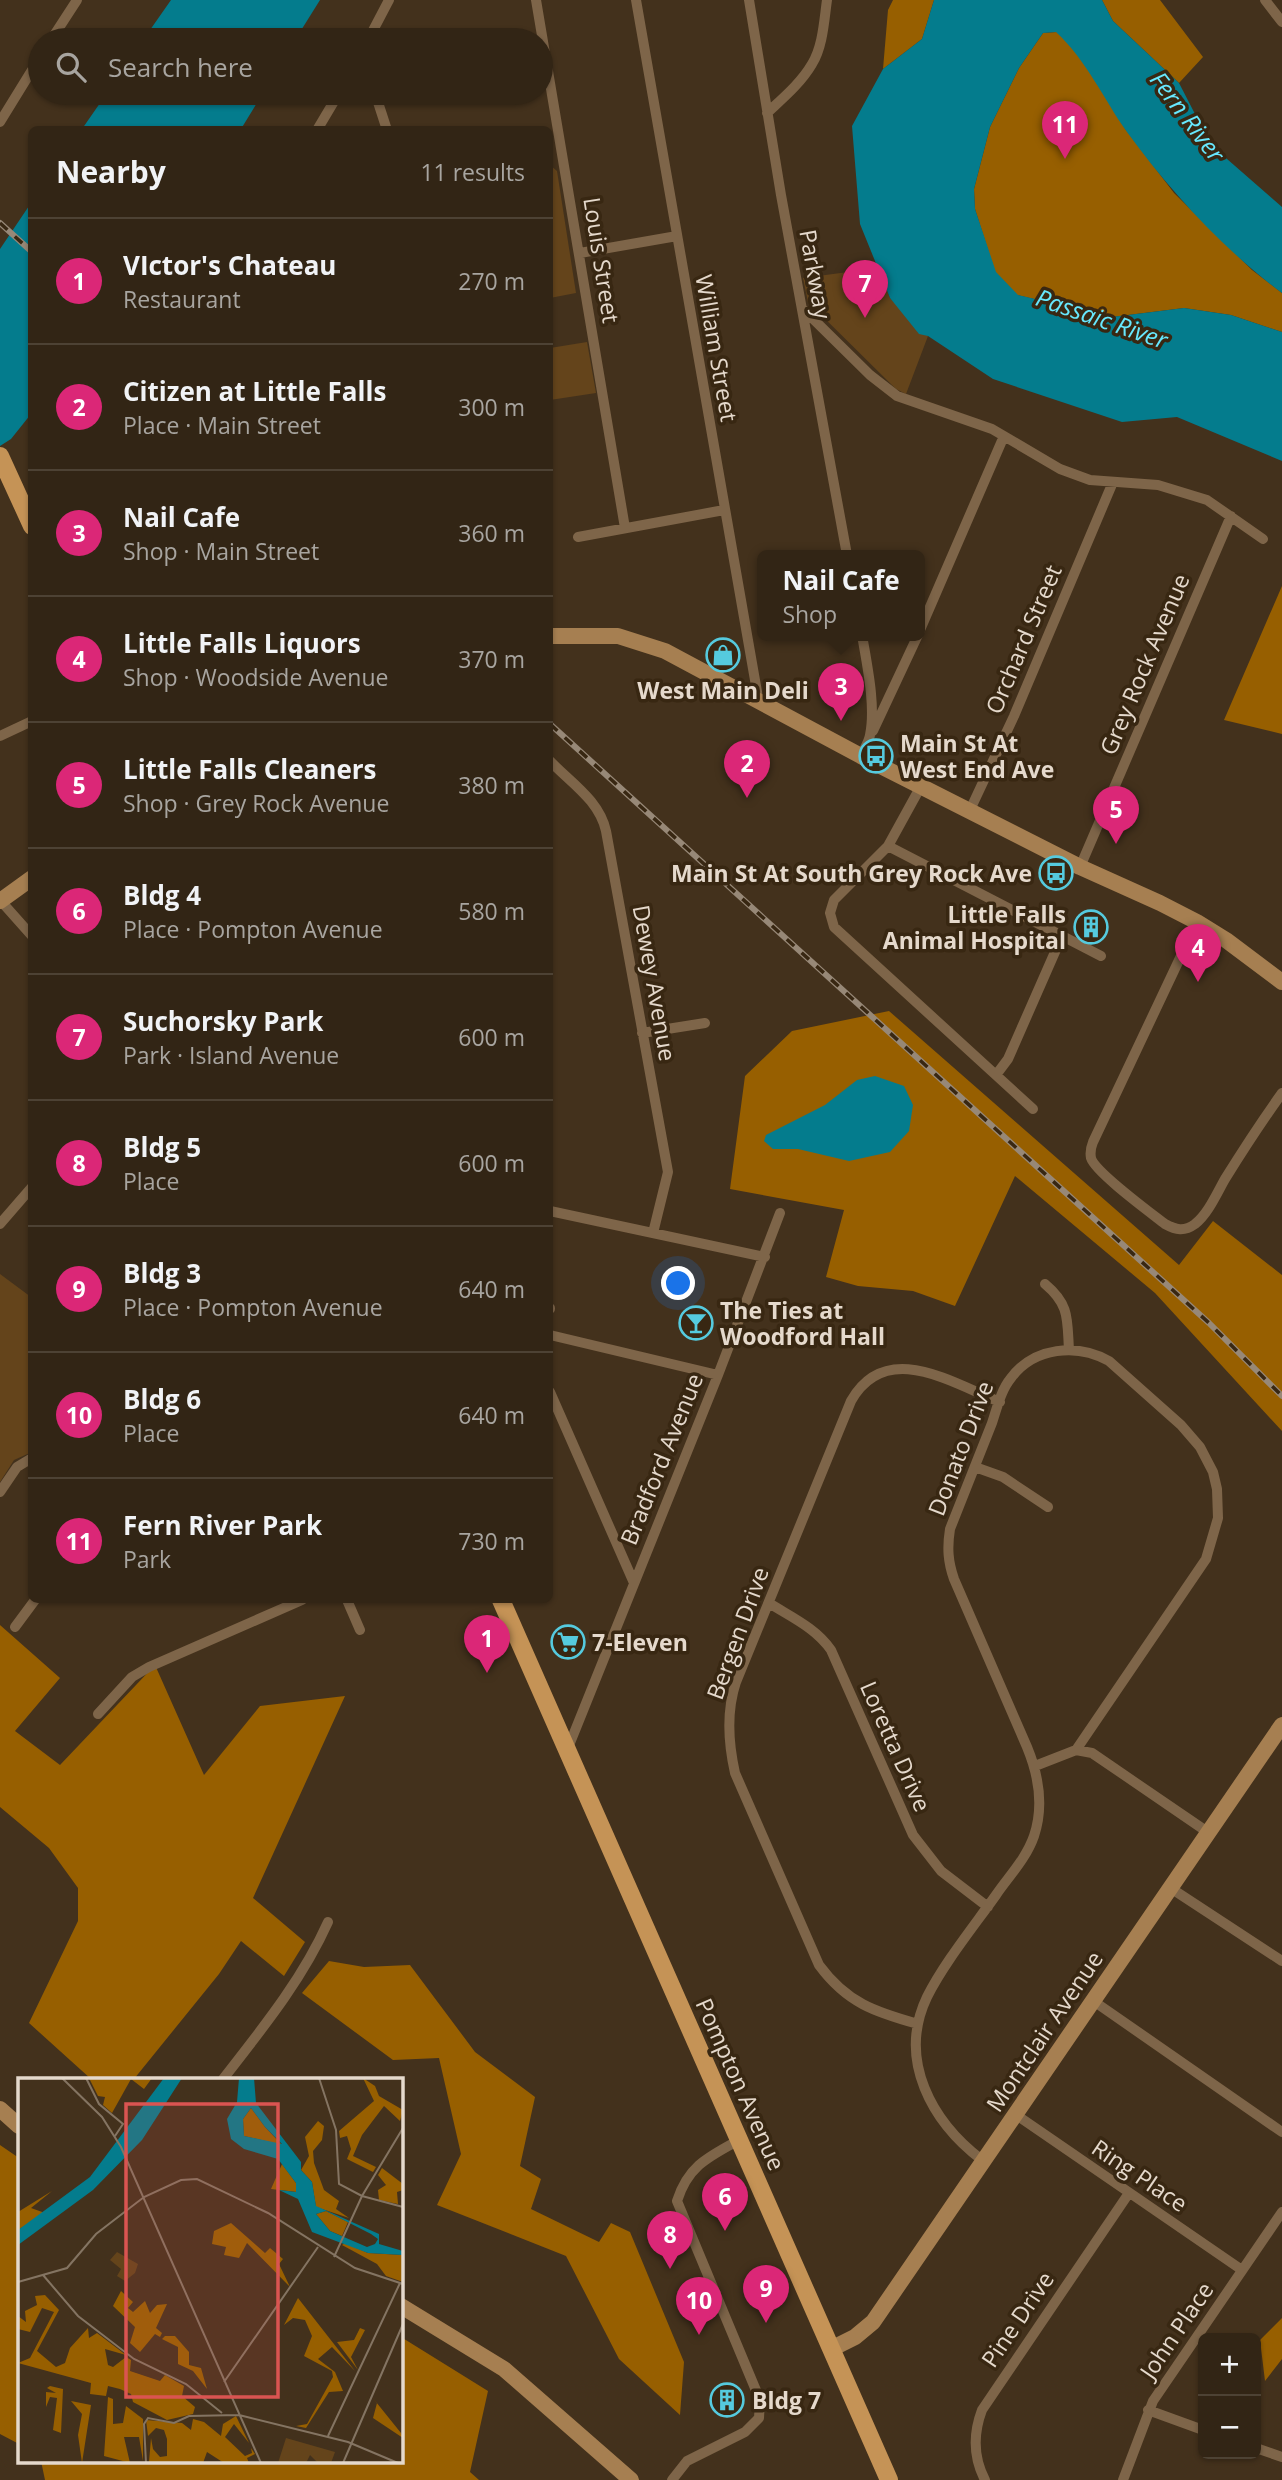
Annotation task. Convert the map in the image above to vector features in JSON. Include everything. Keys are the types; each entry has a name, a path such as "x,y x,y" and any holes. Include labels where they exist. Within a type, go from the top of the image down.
{"main road":[{"path":"0,456 28,517"},
{"name":"Pompton Avenue","path":"503,1603 888,2480"}],"street":[{"path":"59,28 77,0"},
{"path":"374,28 389,0"},
{"name":"Louis Street","path":"536,0 539,28"},
{"name":"William Street","path":"636,0 759,703"},
{"name":"Parkway","path":"749,0 846,550"},
{"path":"767,113 792,89 813,63 821,40 827,0"},
{"path":"1265,0 1282,22"},
{"path":"0,122 28,76"},
{"path":"319,126 332,105"},
{"path":"379,105 386,126"},
{"name":"Louis Street","path":"552,105 580,253 625,528"},
{"path":"553,158 563,156"},
{"path":"580,253 677,236"},
{"path":"802,308 870,375 897,396 958,416 1004,436 1060,469 1090,480 1137,482 1173,488 1207,500 1263,539"},
{"path":"925,619 1004,436"},
{"name":"Orchard Street","path":"970,810 1014,716 1113,482"},
{"path":"578,537 724,510"},
{"name":"Grey Rock Avenue","path":"1080,867 1231,516"},
{"path":"553,636 596,635 640,642 665,652 1080,867 1197,922 1282,982"},
{"path":"863,641 868,676 870,737"},
{"path":"862,756 915,641"},
{"path":"0,736 28,723"},
{"name":"Dewey Avenue","path":"553,764 594,802 603,818 668,1172 653,1233"},
{"path":"921,786 888,846 834,900 830,913 834,927 1033,1109"},
{"path":"888,846 1101,956"},
{"path":"28,881 0,900 28,932"},
{"path":"1197,922 1093,1142 1091,1157 1103,1173 1165,1224 1184,1230 1194,1225 1205,1212 1254,1132 1282,1093"},
{"path":"996,1075 1008,1059 1062,936"},
{"path":"642,1033 705,1023"},
{"path":"0,1224 28,1192"},
{"path":"553,1212 765,1257"},
{"name":"Bradford Avenue","path":"568,1748 765,1257 780,1213"},
{"path":"1045,1284 1064,1304 1069,1350"},
{"path":"553,1336 718,1375"},
{"name":"Donato Drive","path":"982,2161 956,2139 932,2105 919,2066 918,2024 933,1987 1020,1863 1033,1838 1039,1802 1035,1766 949,1565 947,1551 950,1529 1010,1378 1025,1365 1046,1354 1069,1350 1087,1352 1109,1361 1181,1425 1200,1447 1213,1472 1217,1489 1218,1518 1206,1559 1076,1751"},
{"name":"Bergen Drive","path":"918,2024 868,2008 844,1993 827,1975 808,1943 735,1773 728,1743 730,1703 736,1682 851,1401 862,1384 886,1371 909,1368 1000,1402"},
{"path":"553,1399 634,1583"},
{"path":"0,1492 17,1467 28,1460"},
{"path":"975,1467 1003,1477 1048,1507"},
{"path":"15,1626 33,1603"},
{"path":"98,1714 132,1677 149,1667 295,1603"},
{"path":"348,1603 360,1630"},
{"name":"Loretta Drive","path":"769,1603 810,1629 831,1650 913,1835 941,1871 988,1907"},
{"name":"Montclair Avenue","path":"831,2349 855,2337 873,2322 1282,1724"},
{"path":"1035,1766 1076,1751 1092,1753 1209,1833"},
{"path":"1169,1887 1282,1961"},
{"path":"224,2078 302,1974 328,1922"},
{"path":"1092,2000 1282,2132"},
{"path":"0,2109 18,2125"},
{"name":"Ring Place","path":"1015,2114 1242,2270"},
{"path":"672,2480 687,2461 745,2432 759,2418 760,2400 677,2201 683,2181 702,2160 739,2140"},
{"name":"Pine Drive","path":"985,2480 975,2450 976,2430 982,2410 1129,2193"},
{"name":"John Place","path":"1123,2480 1148,2410 1282,2212"},
{"path":"402,2307 504,2369 631,2480"},
{"path":"1148,2410 1198,2428"},
{"path":"1261,2450 1282,2457"}],"shaded area":[{"path":"893,0 934,0 922,39 883,69 888,10"},
{"path":"1102,0 1160,0 1203,57 1179,83 1113,21"},
{"path":"1057,32 1078,53 1126,130 1174,193 1252,270 1282,293 1282,332 1231,315 1184,308 1112,317 1017,295 995,272 975,209 974,189 990,127 1019,68 1043,33"},
{"path":"553,168 557,171 576,293 553,297"},
{"path":"878,268 890,298 928,336 906,394 896,389 808,302 803,278"},
{"path":"587,342 596,393 553,400 553,348"},
{"path":"1282,586 1282,734 1224,720"},
{"path":"889,1011 1179,1265 1213,1221 1282,1275 1282,1431 1155,1293 1015,1176 955,1306 913,1291 858,1286 826,1277 844,1210 730,1189 745,1076 792,1031"},
{"path":"0,1274 28,1295 28,1454 14,1460 0,1482"},
{"path":"0,1625 60,1678 15,1731 60,1765 155,1665 204,1775 260,1706 345,1696 253,1898 305,1942 284,1976 241,1941 219,1974 135,2078 90,2078 29,2023 78,1921 78,1888 49,1848 0,1807"},
{"path":"329,1961 364,1967 410,1965 475,2052 535,2097 520,2166 541,2179 531,2209 599,2242 611,2223 630,2232 684,2362 680,2415 619,2359 566,2256 437,2205 461,2154 439,2058 393,2060 302,1993"},
{"path":"0,2145 18,2157 18,2443 0,2434"},
{"path":"1282,2318 1282,2359 1265,2381 1261,2348 1261,2339"},
{"path":"402,2338 488,2391 470,2472 479,2480 45,2480 41,2462 402,2462"}],"water":[{"path":"171,0 320,0 302,28 151,28"},
{"path":"934,0 1102,0 1113,21 1179,83 1211,145 1282,207 1282,293 1239,258 1179,197 1127,132 1086,67 1056,32 1043,33 1019,68 990,127 974,189 975,209 996,272 1018,295 1112,317 1184,308 1231,315 1282,332 1282,461 1177,417 1122,422 993,379 928,336 919,334 890,298 860,224 852,126 883,69 922,39"},
{"path":"99,105 256,105 243,126 84,126"},
{"path":"28,207 28,418 11,439 0,446 0,249"},
{"path":"875,1076 904,1086 913,1105 909,1131 890,1152 849,1161 798,1149 773,1149 764,1141 766,1135 825,1105 857,1080"}],"railway":[{"path":"0,223 28,248"},
{"path":"553,727 1209,1323 1282,1396"}],"place":[{"name":"Fern River Park","path":"1065,159"},
{"name":"Suchorsky Park","path":"865,318"},
{"name":"West Main Deli","path":"723,655"},
{"name":"Nail Cafe","path":"841,721"},
{"name":"Main St At West End Ave","path":"876,756"},
{"name":"Citizen at Little Falls","path":"747,798"},
{"name":"Little Falls Cleaners","path":"1116,844"},
{"name":"Main St At South Grey Rock Ave","path":"1056,873"},
{"name":"Little Falls Animal Hospital","path":"1091,927"},
{"name":"Little Falls Liquors","path":"1198,982"},
{"name":"The Ties at Woodford Hall","path":"696,1323"},
{"name":"7-Eleven","path":"568,1642"},
{"name":"VIctor's Chateau","path":"487,1673"},
{"name":"Bldg 4","path":"725,2231"},
{"name":"Bldg 5","path":"670,2269"},
{"name":"Bldg 3","path":"766,2323"},
{"name":"Bldg 6","path":"699,2335"},
{"name":"Bldg 7","path":"727,2400"}],"water label":[{"name":"Fern River","path":"1188,116"},
{"name":"Passaic River","path":"1102,318"}]}
